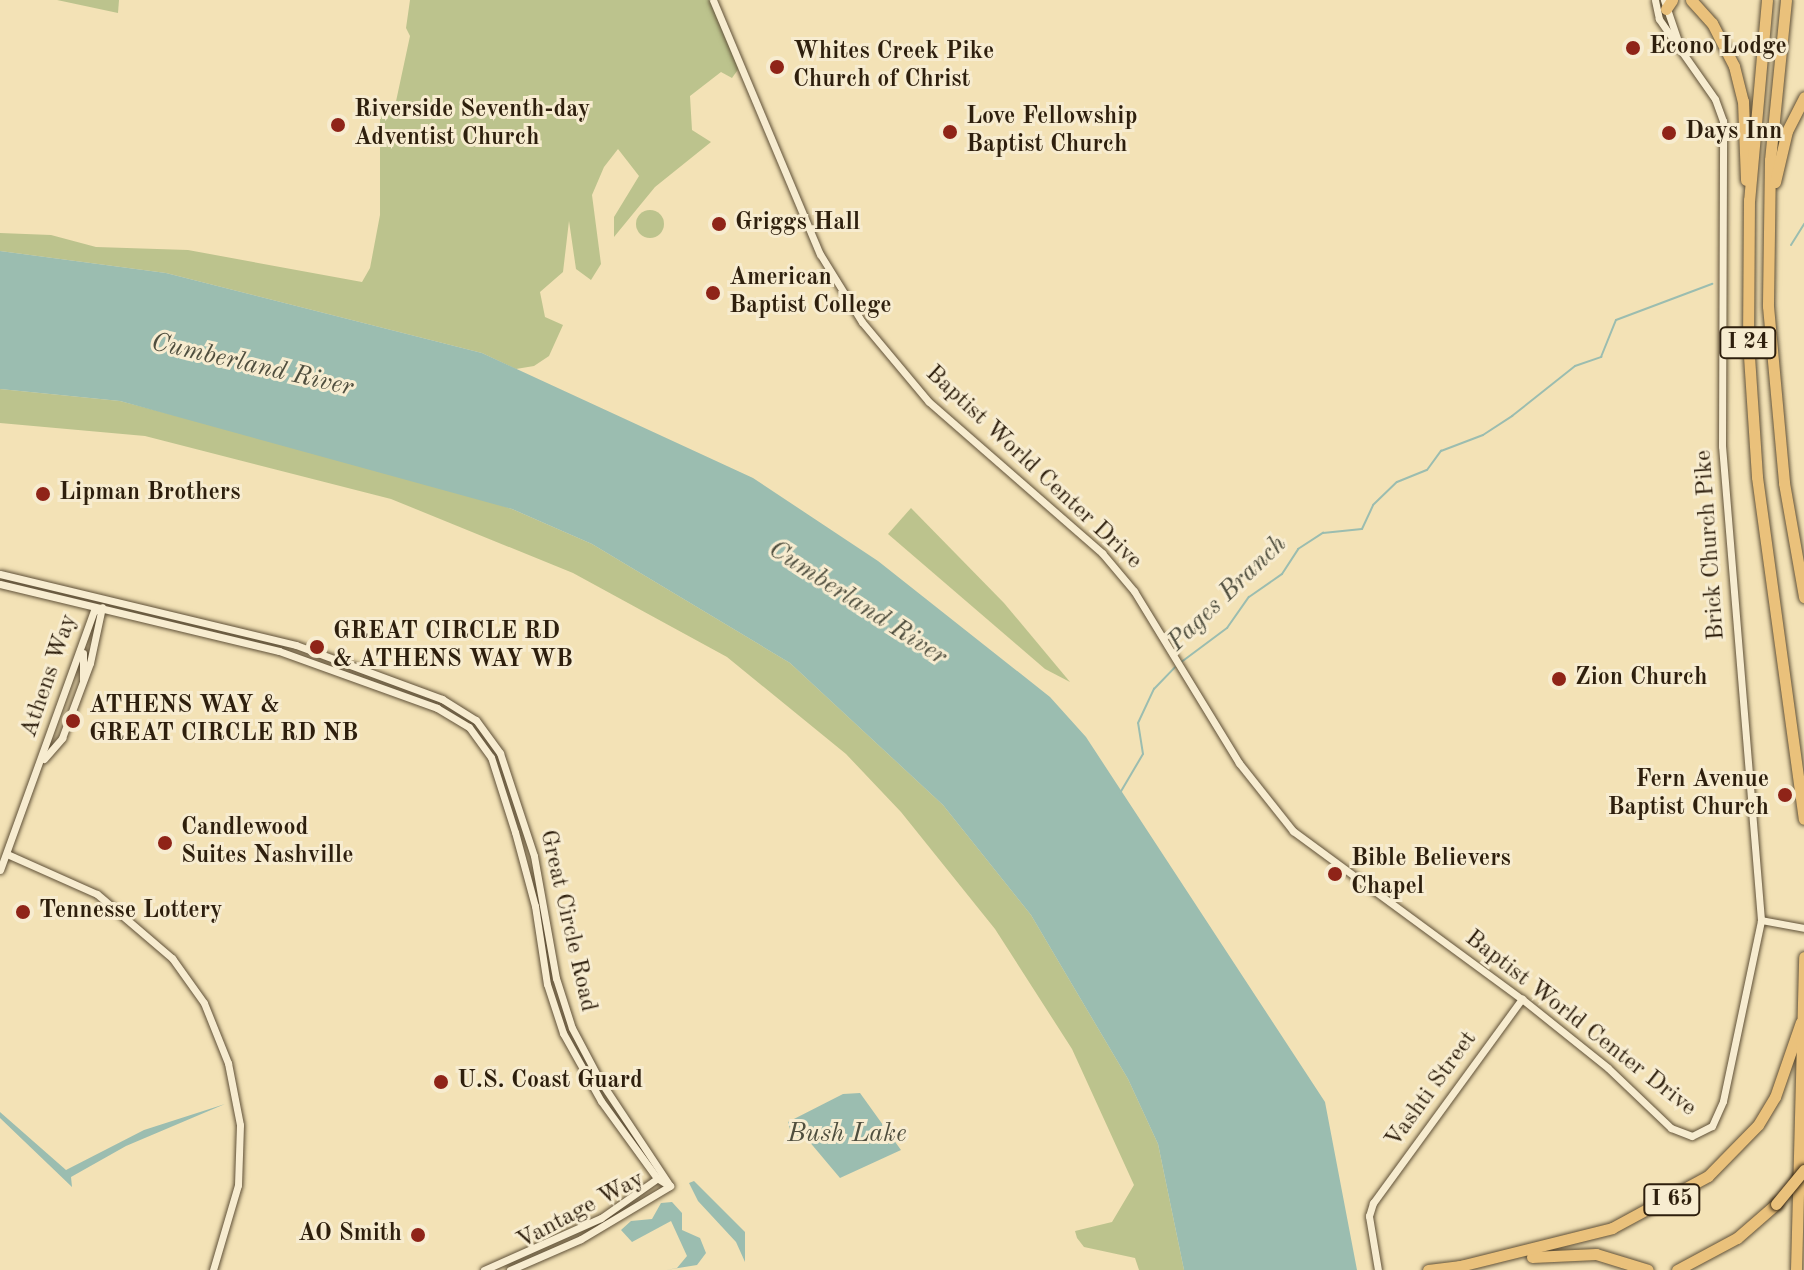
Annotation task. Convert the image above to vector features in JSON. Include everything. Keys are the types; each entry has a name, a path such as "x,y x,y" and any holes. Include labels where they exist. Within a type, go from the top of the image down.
{"highway":[{"path":"1691,0 1723,42 1740,85 1749,200"},
{"name":"I 24","path":"1767,0 1749,200 1748,328 1757,477 1804,819"},
{"name":"I 24","path":"1786,0 1768,218 1774,402 1804,597"},
{"path":"1768,218 1781,149 1804,97"},
{"path":"1796,1270 1804,957"},
{"name":"I 65","path":"1428,1270 1456,1267 1612,1228 1708,1176 1764,1116 1801,1022"},
{"name":"I 65","path":"1682,1268 1737,1238 1776,1204 1804,1170"},
{"path":"1456,1267 1567,1253 1596,1254 1648,1270"}],"street":[{"name":"Baptist World Center Drive","path":"713,0 814,242 862,322 929,402 1102,553 1160,629 1239,763 1293,831 1522,999 1608,1068 1671,1128 1692,1136 1706,1132"},
{"name":"Brick Church Pike","path":"1655,0 1659,19 1723,121 1722,446 1761,920 1723,1101 1706,1132"},
{"name":"Brick Church Pike","path":"1667,3 1683,54"},
{"name":"Great Circle Road","path":"0,574 232,627 345,662 452,703 483,726 504,761 534,856 556,978 572,1028 599,1079 665,1172 670,1186"},
{"name":"Great Circle Road","path":"0,584 227,636 334,669 437,708 476,733 494,764 523,859 547,984 563,1033 594,1089 657,1178 670,1186"},
{"name":"Athens Way","path":"42,761 58,746 83,680 104,614 101,608 104,597"},
{"name":"Athens Way","path":"0,870 94,611 101,608"},
{"path":"82,651 83,680"},
{"path":"7,854 97,894 172,958 204,1003 228,1063 240,1125 238,1185 213,1270"},
{"path":"1761,920 1804,928"},
{"name":"Vashti Street","path":"1378,1270 1369,1216 1373,1203 1522,999"},
{"name":"Vantage Way","path":"484,1270 601,1218 665,1172"},
{"name":"Vantage Way","path":"510,1270 581,1239 670,1186"}],"green space":[{"path":"57,0 119,0 118,13"},
{"path":"410,0 713,0 742,64 732,78 721,72 690,96 692,130 711,142 655,187 614,237 614,217 639,176 618,149 604,167 592,195 601,264 591,280 576,269 569,221 563,272 540,292 545,317 563,325 549,356 534,366 516,369 482,353 166,273 0,251 0,233 51,235 96,247 188,250 362,282 370,268 380,215 380,112 395,106 410,36 406,28"},
{"path":"650,210 660,214 664,224 660,234 650,238 640,234 636,224 640,214"},
{"path":"0,389 120,401 437,484 512,509 592,544 790,663 943,805 1031,915 1128,1079 1158,1144 1184,1270 1139,1270 1135,1258 1084,1247 1077,1238 1075,1231 1112,1222 1134,1185 1072,1049 995,929 901,812 846,754 727,657 573,573 391,499 145,436 0,423"},
{"path":"911,508 1004,603 1070,682 1045,669 888,534"}],"water":[{"name":"Cumberland River","path":"0,251 166,273 482,353 753,478 878,561 1050,697 1086,737 1325,1102 1357,1270 1184,1270 1158,1144 1128,1079 1031,915 943,805 790,663 592,544 512,509 120,401 0,389"},
{"name":"Bush Lake","path":"860,1093 901,1150 840,1178 808,1140 791,1133 788,1122 843,1094"},
{"path":"225,1104 126,1146 71,1177 72,1187 0,1118 0,1112 66,1170 144,1130"},
{"path":"694,1181 745,1232 745,1262 736,1242 698,1201 689,1183"},
{"path":"672,1202 682,1213 682,1230 700,1238 706,1253 697,1265 666,1270 677,1268 687,1256 671,1221 632,1242 621,1230 631,1221 652,1219 661,1203"}],"waterway":[{"name":"Pages Branch","path":"1791,245 1804,224"},
{"name":"Pages Branch","path":"1180,663 1227,628 1249,597 1282,574 1298,549 1323,533 1362,529 1373,505 1397,482 1427,470 1441,451 1483,435 1575,366 1601,357 1616,320 1712,284"},
{"name":"Pages Branch","path":"1120,793 1143,754 1138,723 1154,689 1175,667"}],"place":[{"name":"Econo Lodge","path":"1633,48"},
{"name":"Whites Creek Pike Church of Christ","path":"777,67"},
{"name":"Riverside Seventh-day Adventist Church","path":"338,125"},
{"name":"Love Fellowship Baptist Church","path":"950,132"},
{"name":"Days Inn","path":"1669,133"},
{"name":"Griggs Hall","path":"719,224"},
{"name":"American Baptist College","path":"713,293"},
{"name":"Lipman Brothers","path":"43,494"},
{"name":"GREAT CIRCLE RD & ATHENS WAY WB","path":"317,647"},
{"name":"Zion Church","path":"1559,679"},
{"name":"ATHENS WAY & GREAT CIRCLE RD NB","path":"73,721"},
{"name":"Fern Avenue Baptist Church","path":"1785,795"},
{"name":"Candlewood Suites Nashville","path":"165,843"},
{"name":"Bible Believers Chapel","path":"1335,874"},
{"name":"Tennesse Lottery","path":"23,912"},
{"name":"U.S. Coast Guard","path":"441,1082"},
{"name":"AO Smith","path":"418,1235"}]}
